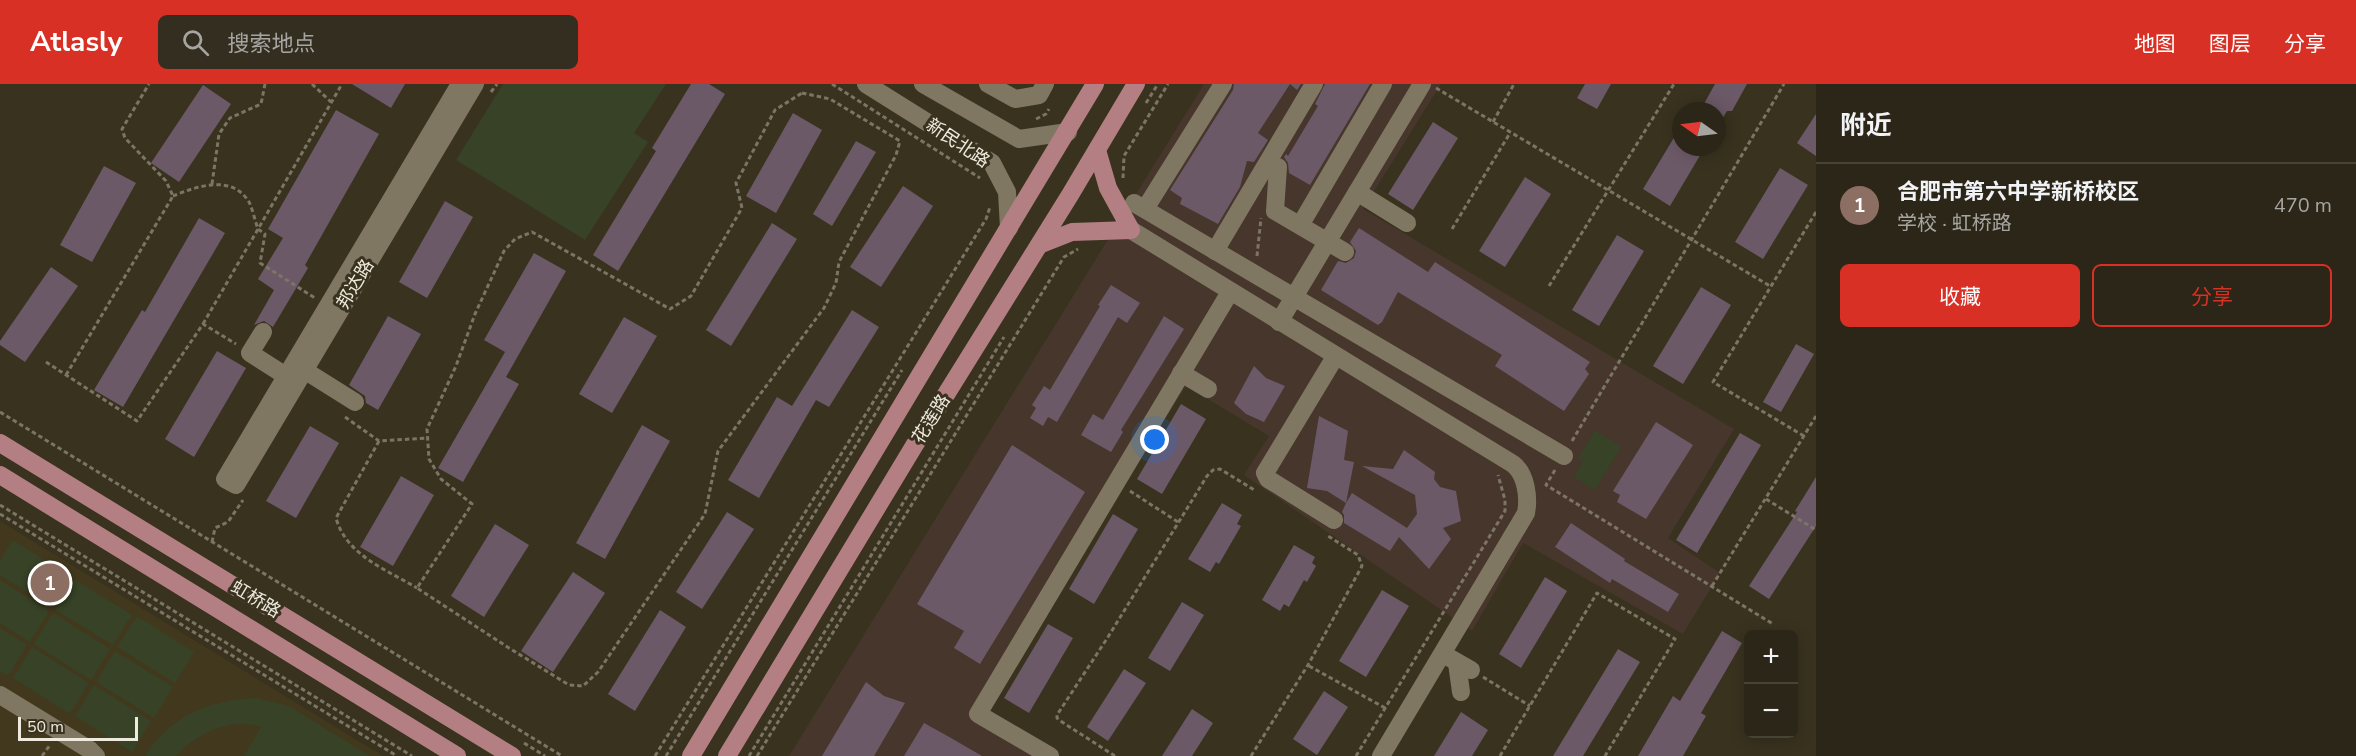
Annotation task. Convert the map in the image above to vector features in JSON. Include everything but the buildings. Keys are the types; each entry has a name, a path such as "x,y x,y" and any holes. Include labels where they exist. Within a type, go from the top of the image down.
{"main road":[{"name":"花莲路","path":"696,754 1095,84"},
{"name":"花莲路","path":"727,756 1136,84"},
{"path":"1040,245 1072,232 1131,230 1108,188 1097,150"},
{"name":"虹桥路","path":"0,443 512,756"},
{"name":"虹桥路","path":"0,475 457,756"}],"street":[{"name":"邦达路","path":"236,485 286,376 460,84"},
{"name":"邦达路","path":"236,485 475,84"},
{"name":"新民北路","path":"866,84 992,163 1007,192 1008,228"},
{"name":"新民北路","path":"923,84 1019,139 1068,132"},
{"path":"988,84 1015,99 1039,95 1046,84"},
{"path":"1223,84 1140,206 1564,456"},
{"path":"1215,251 1314,84"},
{"path":"1305,217 1383,84"},
{"path":"1279,322 1422,84"},
{"path":"1278,166 1275,211 1344,252"},
{"path":"1357,192 1407,223"},
{"path":"1131,230 1518,468 1527,499 1526,513 1457,662 1404,719 1381,756"},
{"path":"1050,756 978,714 1230,292"},
{"path":"263,332 250,353 286,376"},
{"path":"1334,520 1268,479 1265,473 1335,357"},
{"path":"304,370 348,408"},
{"path":"1181,373 1208,389"},
{"path":"1457,662 1461,692"},
{"path":"0,695 90,750 96,756"}],"path":[{"path":"149,84 122,129 124,138 166,181 173,196"},
{"path":"212,185 219,134 230,118 261,104 265,84"},
{"path":"312,84 331,102"},
{"path":"46,362 137,421 203,324 342,84"},
{"path":"832,84 982,180"},
{"path":"1140,206 1122,185 1124,156 1168,84"},
{"path":"1429,84 1770,286"},
{"path":"1492,122 1514,84"},
{"path":"1549,286 1674,84"},
{"path":"1773,624 1546,485 1784,84"},
{"path":"379,441 336,518 339,529 353,546 366,558 569,685 584,686 598,672 705,514 718,451 824,308 836,283 839,262 896,155 900,141 830,99 802,93 775,110 736,183 742,208 691,296 670,309 532,232 515,239 504,252 475,314 456,366 427,429 429,459 441,479 472,504 417,588"},
{"path":"1452,229 1510,132"},
{"path":"66,375 173,196 194,188 218,184 236,188 249,202 258,229 265,234 260,263 328,307"},
{"path":"655,756 986,219 992,203"},
{"path":"1804,436 1713,382 1816,212"},
{"path":"757,756 1064,257 1082,248"},
{"path":"203,324 250,353"},
{"path":"749,756 1004,336"},
{"path":"666,756 902,369"},
{"path":"348,408 379,441"},
{"path":"0,412 562,756"},
{"path":"1712,586 1816,416"},
{"path":"379,441 427,438"},
{"path":"1115,756 1062,722 1057,715 1208,477 1220,469 1260,494"},
{"path":"1356,756 1505,511 1501,481 1494,469"},
{"path":"1116,482 1178,522"},
{"path":"212,542 214,530 228,522 240,507 236,485"},
{"path":"1766,499 1816,530"},
{"path":"0,505 412,756"},
{"path":"0,514 397,756"},
{"path":"1251,756 1308,665 1362,566 1359,555 1319,531"},
{"path":"1500,756 1598,593 1676,639 1605,756"},
{"path":"1457,662 1530,706"},
{"path":"1308,665 1404,719"}],"shaded area":[{"path":"1204,84 1441,84 1363,209 1734,429 1668,538 1720,573 1683,634 1523,543 1472,631 1244,475 1269,436 1186,386 976,721 1034,756 789,756"},
{"path":"0,521 202,645 383,756 0,756"}],"green space":[{"path":"503,84 666,84 634,133 648,142 585,240 456,160"},
{"path":"1595,430 1621,447 1595,490 1574,477 1583,462 1578,458"},
{"path":"13,540 70,576 51,607 0,575 0,561"},
{"path":"74,579 132,615 113,645 55,610"},
{"path":"0,580 49,611 30,642 0,623"},
{"path":"53,613 110,649 91,680 34,644"},
{"path":"137,616 194,652 175,683 117,647"},
{"path":"0,628 27,645 8,676 0,671"},
{"path":"32,647 89,683 70,714 13,678"},
{"path":"115,651 173,687 154,718 96,682"},
{"path":"94,685 151,721 132,752 75,716"},
{"path":"256,698 289,706 370,756 244,756 261,727 238,724 204,734 176,756 145,756 167,730 193,712 222,702"}],"place":[{"name":"合肥市第六中学新桥校区","path":"50,583"}]}
